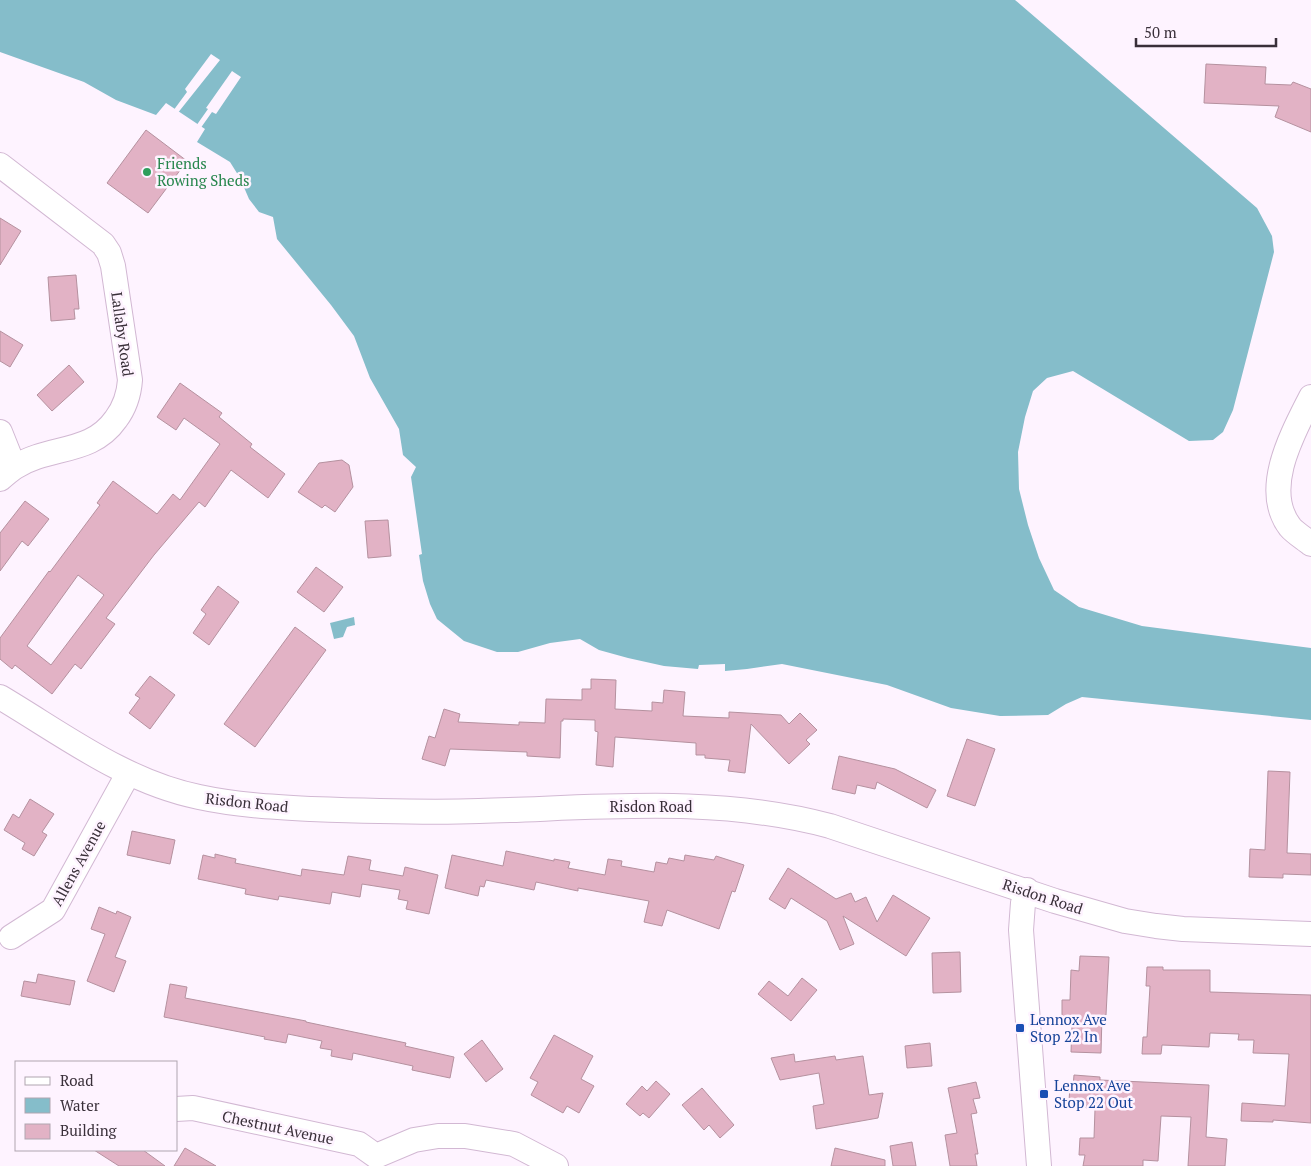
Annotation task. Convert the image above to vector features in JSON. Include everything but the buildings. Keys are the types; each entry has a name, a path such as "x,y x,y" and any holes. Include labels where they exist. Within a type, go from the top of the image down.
{"street":[{"name":"Lallaby Road","path":"0,165 103,244 109,252 130,380 129,392 120,414 102,436 92,442 33,458 7,473"},
{"path":"1311,397 1289,442 1280,474 1278,501 1290,527 1311,544"},
{"path":"0,432 7,473"},
{"name":"Risdon Road","path":"0,697 128,774 198,797 266,806 407,812 670,805 734,808 799,818 830,826 1089,911 1125,921 1156,926 1311,934"},
{"name":"Allens Avenue","path":"11,937 53,910 128,774"},
{"path":"1027,890 1023,903 1021,930 1039,1166"},
{"name":"Chestnut Avenue","path":"178,1109 193,1108 359,1144 371,1161 414,1140 438,1136 465,1136 514,1144 556,1166"}],"water":[{"path":"0,0 1015,0 1257,208 1272,236 1274,252 1233,410 1223,432 1213,440 1189,441 1073,371 1047,378 1033,391 1025,417 1018,452 1019,489 1039,558 1054,590 1079,607 1142,626 1311,648 1311,720 1082,697 1048,715 1000,716 951,708 887,685 782,664 725,671 725,664 699,665 698,669 664,666 599,650 580,639 550,643 518,652 497,652 464,641 437,619 430,604 423,581 419,555 422,554 411,477 416,467 403,455 399,429 370,378 354,336 277,239 273,217 259,212 249,199 240,178 230,162 197,142 205,129 166,103 156,115 116,100 84,82 0,52"},
{"path":"354,617 355,625 347,627 343,637 334,639 330,623"}],"pier":[{"path":"211,54 220,60 177,114 173,111 187,92 185,89"},
{"path":"232,71 241,77 216,114 212,112 200,129 196,126"}],"place":[{"name":"Friends Rowing Sheds","path":"147,172"},
{"name":"Lennox Ave Stop 22 In","path":"1020,1028"},
{"name":"Lennox Ave Stop 22 Out","path":"1044,1094"}]}
